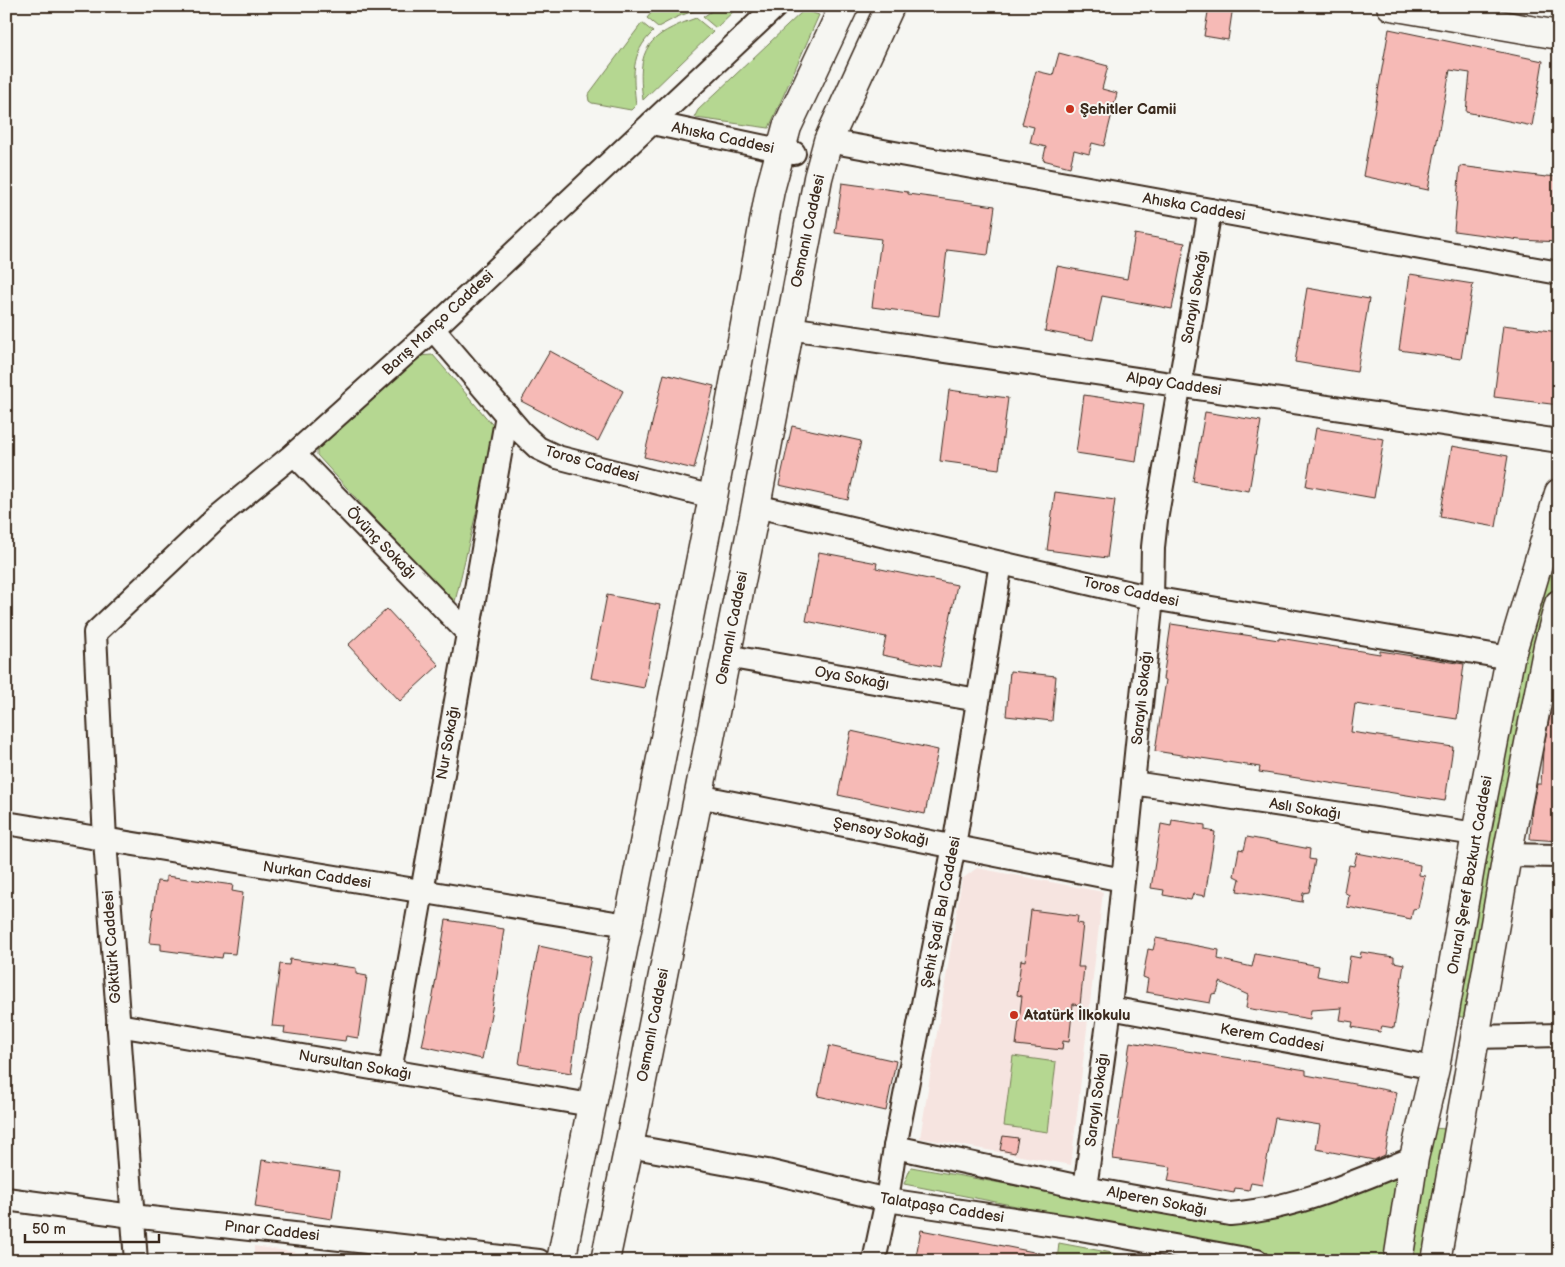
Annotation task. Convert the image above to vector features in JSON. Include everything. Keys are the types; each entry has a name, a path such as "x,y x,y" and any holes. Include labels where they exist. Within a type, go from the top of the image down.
{"main road":[{"path":"787,143 844,6"},
{"name":"Osmanlı Caddesi","path":"605,1261 756,506 812,203 828,141 890,6"},
{"path":"1391,6 1559,35"},
{"path":"561,1261 713,497 764,219 787,143 797,116 804,114 818,116 828,127 828,141 825,148 814,156 807,157 787,143"},
{"name":"Onural Şeref Bozkurt Caddesi","path":"1398,1261 1414,1158 1435,1068 1476,834 1510,658 1559,493"},
{"path":"1436,1261 1507,855 1551,671 1559,604"}],"street":[{"name":"Barış Manço Caddesi","path":"95,632 215,519 294,454 433,329 776,6"},
{"name":"Ahıska Caddesi","path":"652,123 787,143"},
{"name":"Ahıska Caddesi","path":"828,141 1559,273"},
{"name":"Saraylı Sokağı","path":"1085,1188 1110,1008 1152,598 1153,546 1156,520 1210,210"},
{"name":"Alpay Caddesi","path":"789,328 1559,441"},
{"name":"Toros Caddesi","path":"433,329 538,448 557,457 713,497"},
{"name":"Nur Sokağı","path":"390,1071 507,415"},
{"name":"Övünç Sokağı","path":"294,454 468,633"},
{"name":"Toros Caddesi","path":"756,506 1152,598 1510,658"},
{"name":"Şehit Şadi Bal Caddesi","path":"874,1261 954,846 1001,563"},
{"name":"Göktürk Caddesi","path":"95,632 105,840 136,1261"},
{"name":"Oya Sokağı","path":"726,656 978,700"},
{"name":"Aslı Sokağı","path":"1133,783 1476,834"},
{"name":"Şensoy Sokağı","path":"698,796 1123,880"},
{"name":"Nurkan Caddesi","path":"6,823 628,925"},
{"path":"1507,855 1559,856"},
{"name":"Kerem Caddesi","path":"1110,1008 1435,1068"},
{"name":"Nursultan Sokağı","path":"118,1025 591,1105"},
{"path":"1474,1037 1559,1035"},
{"name":"Talatpaşa Caddesi","path":"629,1146 767,1171 887,1200 1075,1228 1212,1257 1257,1261"},
{"name":"Alperen Sokağı","path":"895,1147 1085,1188 1230,1214 1249,1213 1322,1195 1414,1158"},
{"name":"Pınar Caddesi","path":"6,1199 132,1216 539,1261"}],"shaded area":[{"name":"Atatürk İlkokulu","path":"977,868 1103,892 1071,1165 920,1138 962,879"},
{"path":"254,1246 350,1261 254,1261"}],"green space":[{"path":"657,6 707,6 677,17 658,27 647,18"},
{"path":"719,6 739,6 716,28 703,17"},
{"path":"804,10 819,15 769,128 696,118 698,110"},
{"path":"696,18 713,32 643,100 642,68 644,56 649,46 666,31"},
{"path":"642,23 653,32 640,48 637,57 634,75 636,105 631,110 592,103 589,101 588,95"},
{"path":"433,355 496,429 454,606 317,455 317,447 416,356"},
{"path":"1559,527 1559,576 1553,595 1468,1018 1456,1016 1522,663"},
{"path":"1013,1056 1056,1062 1048,1132 1004,1126"},
{"path":"1433,1128 1446,1129 1424,1261 1411,1261"},
{"path":"911,1167 1225,1223 1243,1224 1261,1222 1403,1175 1392,1261 1307,1261 1271,1256 904,1184"},
{"path":"1059,1243 1155,1261 1057,1261"}],"building":[{"path":"1209,6 1233,6 1228,40 1204,36"},
{"path":"1389,29 1543,61 1532,126 1466,112 1470,73 1450,70 1428,190 1363,176"},
{"name":"Şehitler Camii","path":"1059,53 1108,66 1102,89 1117,93 1104,146 1092,143 1089,154 1074,150 1070,167 1043,160 1046,147 1030,143 1034,127 1022,124 1036,71 1053,75"},
{"path":"1460,166 1559,177 1559,242 1520,240 1454,231"},
{"path":"842,183 995,206 988,255 947,250 939,316 872,307 881,239 835,233"},
{"path":"1135,234 1185,243 1172,309 1102,296 1093,340 1045,331 1057,266 1127,279"},
{"path":"1410,274 1473,284 1461,359 1399,350"},
{"path":"1307,288 1369,299 1357,372 1295,362"},
{"path":"1503,325 1559,332 1559,405 1494,397"},
{"path":"550,351 623,391 598,441 521,401"},
{"path":"664,374 714,386 694,469 644,457"},
{"path":"949,390 1008,398 999,469 940,461"},
{"path":"1084,395 1144,404 1136,462 1076,453"},
{"path":"1205,412 1261,421 1249,491 1193,481"},
{"path":"792,426 861,441 848,500 779,485"},
{"path":"1316,428 1384,439 1374,498 1306,486"},
{"path":"1452,446 1508,456 1496,527 1440,517"},
{"path":"1055,492 1115,500 1107,558 1047,550"},
{"path":"819,552 877,563 876,568 957,585 940,667 882,655 886,637 806,621"},
{"path":"607,595 660,605 644,688 591,678"},
{"path":"387,609 439,665 400,701 348,645"},
{"path":"1171,624 1380,654 1380,651 1464,664 1457,719 1355,704 1351,732 1453,747 1445,801 1259,772 1260,767 1155,751 1166,680 1163,679"},
{"path":"1010,671 1056,676 1052,721 1006,716"},
{"path":"1555,691 1559,692 1559,841 1530,839 1532,808 1537,784 1541,784 1543,751"},
{"path":"851,731 938,750 925,814 838,795"},
{"path":"1172,820 1205,825 1205,830 1215,832 1205,896 1193,894 1191,900 1163,895 1164,890 1151,888 1161,824 1171,826"},
{"path":"1247,837 1310,849 1309,859 1315,860 1309,892 1303,893 1302,902 1237,891 1240,879 1234,876 1239,849 1244,850"},
{"path":"1357,853 1420,865 1419,875 1425,876 1418,908 1413,909 1411,919 1347,907 1349,895 1344,892 1349,865 1354,866"},
{"path":"166,876 233,885 232,891 243,893 235,954 223,953 222,958 161,950 161,944 149,943 157,881 166,882"},
{"path":"1031,910 1078,916 1077,923 1083,924 1078,967 1084,967 1080,1005 1073,1004 1069,1042 1063,1041 1062,1050 1016,1045 1022,996 1017,995 1021,960 1025,961"},
{"path":"446,920 504,929 492,1009 482,1059 422,1046"},
{"path":"1156,938 1219,950 1218,959 1252,967 1255,954 1319,966 1317,976 1346,982 1350,956 1360,958 1361,952 1394,957 1394,962 1404,964 1394,1028 1382,1026 1380,1032 1352,1027 1353,1022 1340,1020 1342,1008 1311,1010 1310,1019 1246,1008 1248,995 1220,982 1217,993 1212,994 1210,1003 1146,992 1148,979 1143,977 1148,949 1153,950"},
{"path":"539,946 591,957 571,1073 519,1064 529,996"},
{"path":"290,959 356,968 356,974 367,976 358,1038 346,1036 345,1041 284,1033 285,1027 272,1026 280,964 289,965"},
{"path":"1130,1042 1306,1070 1306,1075 1397,1092 1385,1155 1374,1160 1316,1149 1320,1125 1275,1118 1262,1185 1251,1183 1249,1190 1235,1188 1234,1193 1168,1181 1171,1167 1113,1159"},
{"path":"829,1046 896,1061 886,1111 818,1096"},
{"path":"1003,1136 1018,1138 1015,1153 1000,1150"},
{"path":"262,1160 339,1172 332,1219 255,1207"},
{"path":"921,1230 1044,1254 1044,1261 915,1261"}],"place":[{"name":"Şehitler Camii","path":"1070,109"},
{"name":"Atatürk İlkokulu","path":"1014,1015"}]}
